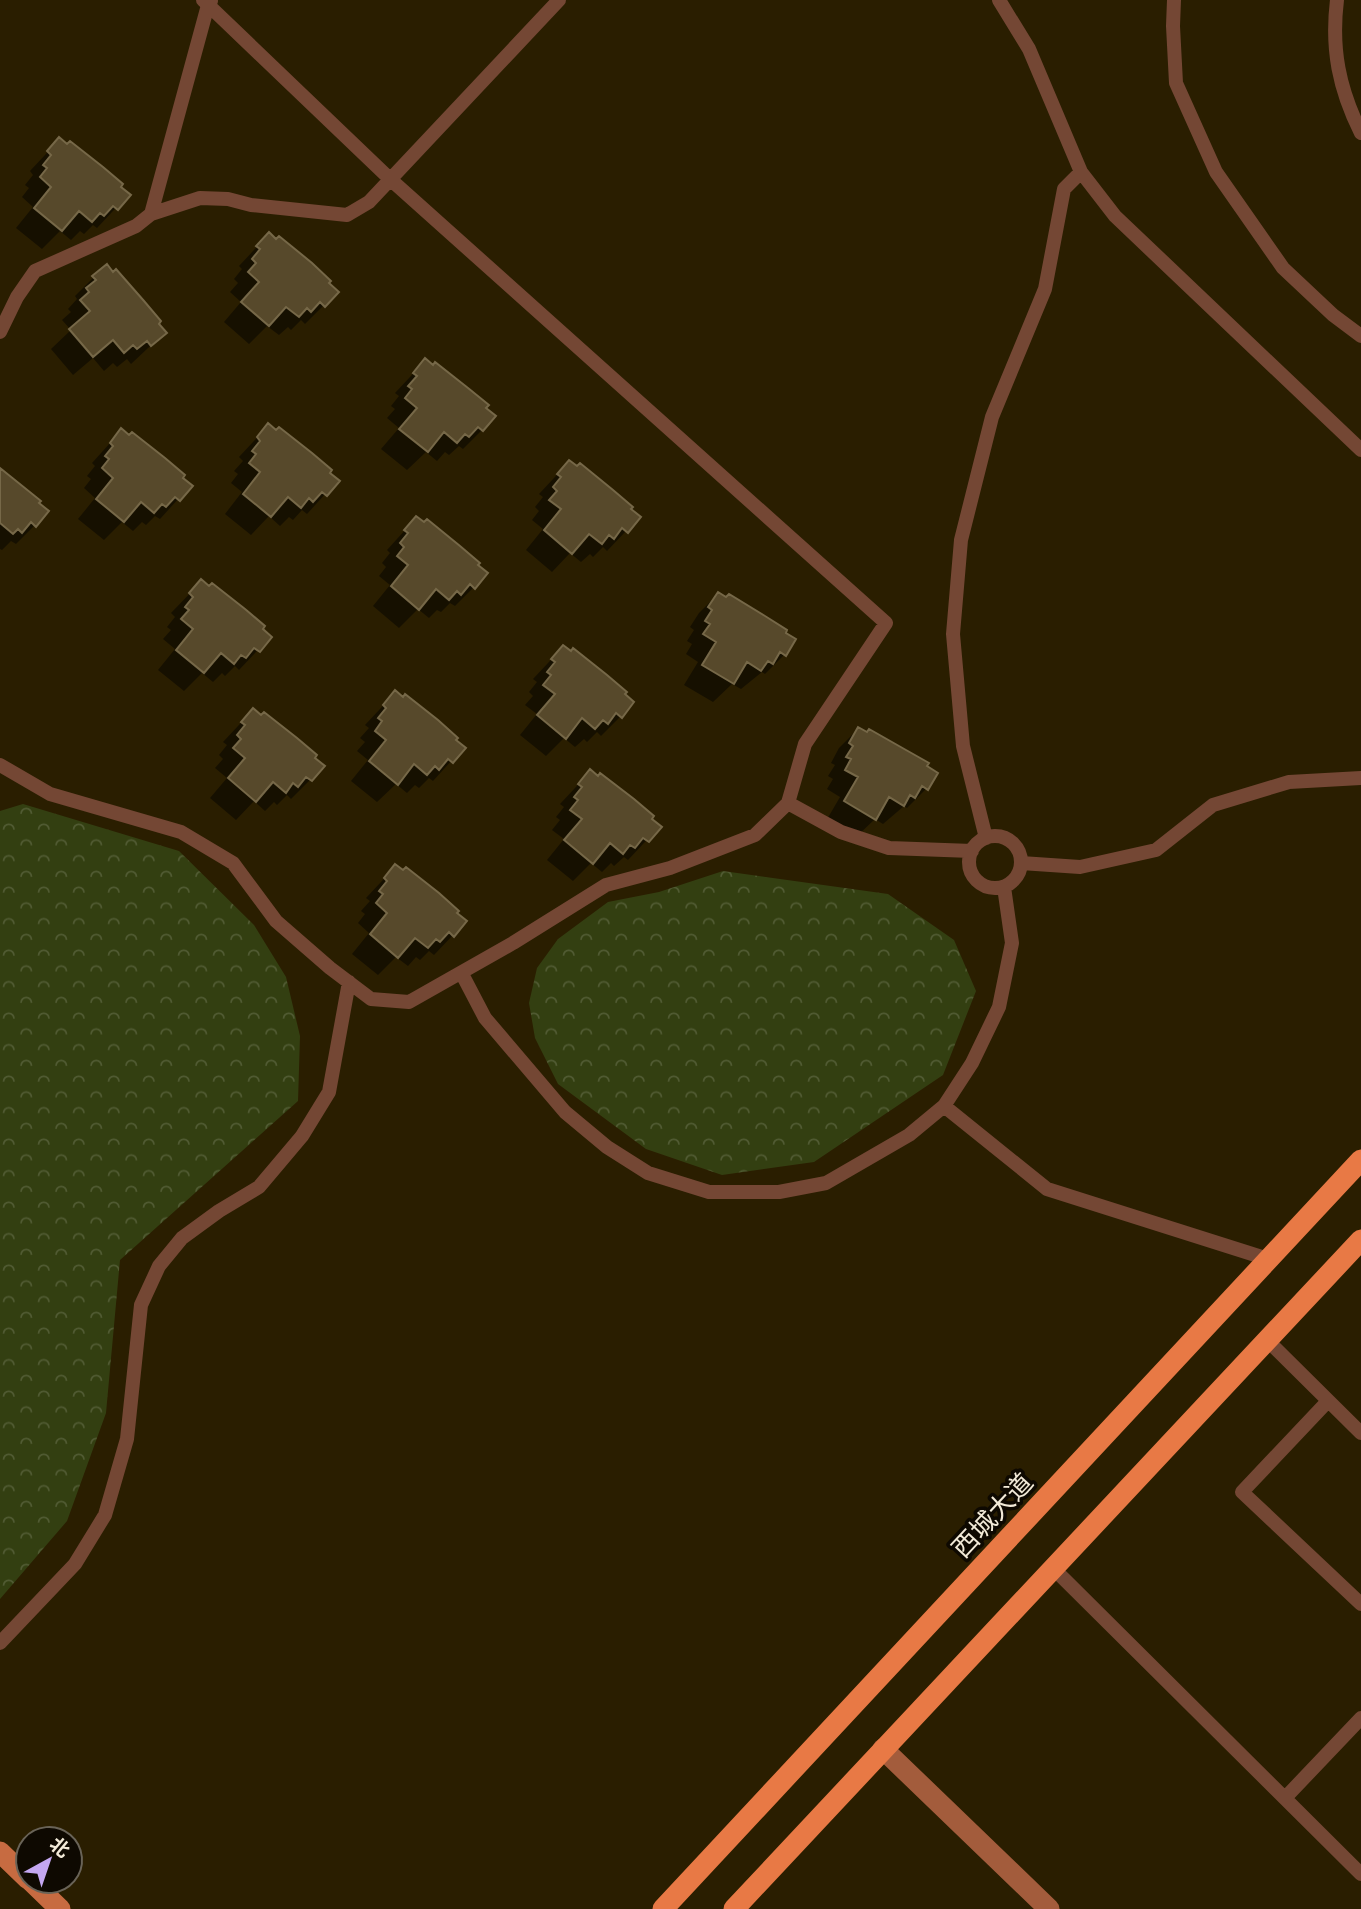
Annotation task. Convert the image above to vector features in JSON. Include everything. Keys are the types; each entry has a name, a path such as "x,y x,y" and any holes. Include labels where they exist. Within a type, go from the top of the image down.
{"highway":[{"name":"西城大道","path":"663,1909 1361,1160"},
{"path":"734,1909 1361,1240"}],"main road":[{"path":"0,1852 14,1866"},
{"path":"45,1895 60,1909"}],"street":[{"path":"0,332 17,297 35,271 136,226 151,214 200,198 228,199 291,210 347,215 369,202 559,0"},
{"path":"999,0 1029,49 1081,172 1115,216 1361,450"},
{"path":"1174,0 1175,83 1216,172 1283,268 1333,315 1361,336"},
{"path":"1337,0 1334,23 1337,68 1343,94 1361,133"},
{"path":"0,765 50,794 181,832 233,863 276,921 371,999 409,1002 462,974 606,885 670,868 755,835 788,803 805,744 886,623 390,179 207,2 151,214"},
{"path":"986,838 963,746 953,634 961,540 992,417 1045,289 1064,190 1081,172"},
{"path":"1021,863 1080,867 1156,850 1213,805 1289,782 1361,778"},
{"path":"788,803 841,832 890,848 972,851"},
{"path":"996,836 1006,839 1020,853 1019,873 1004,887 984,886 976,880 971,871 969,861 972,851 986,838 996,836"},
{"path":"462,974 485,1018 565,1112 607,1147 648,1172 709,1192 779,1192 826,1184 909,1135 944,1106 972,1063 999,1007 1012,943 1004,887"},
{"path":"0,1643 75,1564 105,1515 127,1439 141,1305 159,1266 182,1238 219,1210 259,1187 302,1136 329,1092 349,982"},
{"path":"944,1106 1047,1189 1268,1259"},
{"path":"1267,1340 1361,1433"},
{"path":"1328,1401 1242,1492 1361,1604"},
{"path":"1053,1568 1361,1874"},
{"path":"1285,1798 1361,1718"},
{"path":"883,1749 1049,1909"}],"green space":[{"path":"23,804 179,851 254,925 286,977 300,1036 298,1101 120,1260 106,1413 67,1521 0,1599 0,811"},
{"path":"723,871 888,894 954,940 976,991 943,1075 814,1162 722,1175 646,1149 558,1084 535,1038 529,1003 537,968 558,939 608,902 659,892"}],"building":[{"path":"59,137 67,144 70,141 103,167 123,184 121,187 131,195 118,210 113,206 104,216 100,213 92,222 79,211 62,231 34,208 51,187 40,177 47,168 43,165 51,155 47,151"},
{"path":"269,232 276,239 279,236 312,263 339,292 325,307 320,302 311,312 307,308 299,317 286,307 269,326 241,302 259,282 248,272 256,263 252,259 260,249 256,246"},
{"path":"107,264 113,272 116,269 144,301 161,321 159,324 167,333 151,346 147,341 137,349 133,345 124,353 113,340 93,357 69,329 90,311 80,300 89,292 86,288 96,280 92,276"},
{"path":"425,358 433,365 435,362 489,405 486,408 496,416 483,431 478,427 469,437 465,434 457,443 444,432 428,452 399,429 417,408 405,398 412,389 408,386 417,376 413,373"},
{"path":"268,423 276,430 279,427 312,453 332,470 330,473 340,481 327,496 322,492 313,502 309,498 301,508 288,497 271,517 243,494 260,472 249,463 256,454 252,451 260,441 257,437"},
{"path":"121,428 129,435 132,432 165,458 185,475 183,478 193,486 180,501 175,497 166,507 162,504 154,513 141,502 124,522 96,499 113,478 102,468 109,459 105,456 113,446 110,443"},
{"path":"569,460 577,466 580,463 633,507 631,509 641,517 628,533 622,528 614,539 609,535 602,544 589,534 572,554 544,530 561,509 549,500 557,491 553,487 561,477 557,474"},
{"path":"0,468 41,501 39,503 49,511 36,527 31,522 22,533 18,529 13,534 0,523"},
{"path":"416,516 424,522 427,519 480,563 478,565 488,573 475,589 470,584 461,595 457,591 449,600 436,589 419,610 391,586 408,565 397,556 404,547 400,543 408,533 404,530"},
{"path":"201,579 209,586 212,583 245,609 265,626 263,629 272,637 260,652 254,648 246,658 241,655 234,664 221,653 204,673 176,650 193,629 181,619 189,610 185,607 193,597 189,593"},
{"path":"718,592 726,597 729,594 787,630 786,633 796,639 786,656 780,652 773,664 768,661 761,671 747,662 734,684 702,665 716,642 703,634 710,624 705,621 712,610 708,607"},
{"path":"563,645 571,651 573,648 607,675 627,692 625,694 634,702 622,718 616,713 608,724 603,720 595,729 582,718 566,739 537,715 555,694 543,685 551,675 547,672 555,662 551,659"},
{"path":"395,690 403,697 405,694 438,720 466,748 453,763 448,759 439,770 435,766 427,775 414,764 398,785 369,761 386,740 375,731 382,721 378,718 386,708 383,705"},
{"path":"253,708 261,715 264,712 297,738 317,755 315,758 325,766 312,781 306,777 298,787 293,783 286,793 273,782 256,802 228,778 245,758 233,748 241,739 237,735 245,725 241,722"},
{"path":"858,727 867,732 869,729 929,763 927,766 938,773 928,790 922,786 915,798 910,795 904,806 889,797 876,820 844,801 858,777 845,770 851,759 846,757 853,746 849,743"},
{"path":"590,769 598,776 600,773 634,799 654,816 652,819 662,827 649,842 643,838 635,848 630,845 623,854 610,843 593,864 564,840 582,819 570,810 578,800 574,797 582,787 578,784"},
{"path":"395,864 403,870 406,867 439,893 467,921 454,937 449,932 440,942 436,939 428,948 415,938 398,958 370,934 387,913 376,903 383,894 379,891 387,881 384,878"}]}
